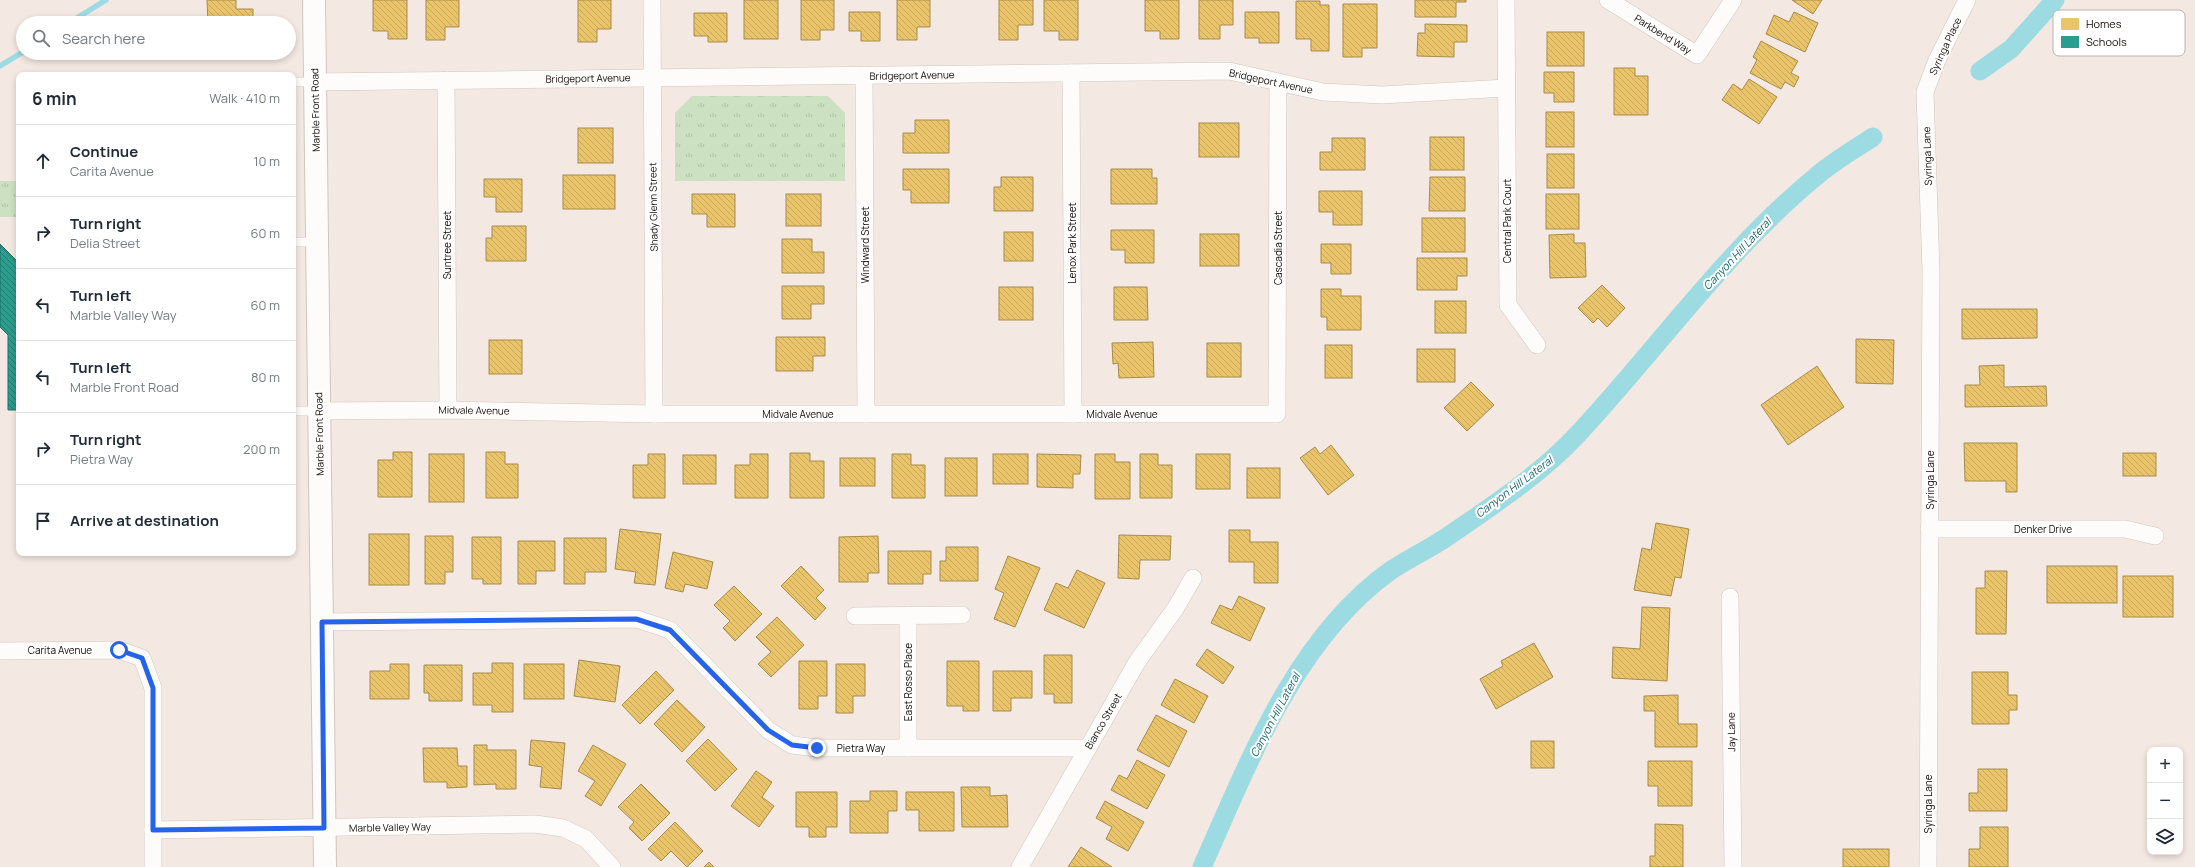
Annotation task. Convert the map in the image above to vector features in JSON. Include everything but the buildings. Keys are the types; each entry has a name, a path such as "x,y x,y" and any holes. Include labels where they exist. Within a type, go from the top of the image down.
{"street":[{"name":"Marble Front Road","path":"314,0 318,411 325,867"},
{"name":"Shady Glenn Street","path":"652,0 651,78 654,414"},
{"name":"Central Park Court","path":"1506,0 1508,305 1537,345"},
{"name":"Parkbend Way","path":"1608,0 1697,55 1733,0"},
{"name":"Syringa Place","path":"1925,92 1937,60 1967,0"},
{"name":"Bridgeport Avenue","path":"314,82 1229,71 1323,92 1382,95 1506,88"},
{"name":"Lenox Park Street","path":"1071,73 1073,414"},
{"name":"Windward Street","path":"864,75 866,414"},
{"name":"Suntree Street","path":"446,80 448,410"},
{"name":"Cascadia Street","path":"1277,414 1278,82"},
{"name":"Syringa Lane","path":"1925,92 1930,271 1928,867"},
{"name":"Midvale Avenue","path":"318,411 448,410 654,414 1277,414"},
{"name":"Denker Drive","path":"1929,529 2126,529 2155,536"},
{"name":"Bianco Street","path":"1020,867 1137,662 1175,609 1193,578"},
{"name":"Jay Lane","path":"1730,597 1733,867"},
{"name":"East Rosso Place","path":"908,615 908,748"},
{"path":"855,616 962,615"},
{"name":"Pietra Way","path":"322,622 636,619 670,630 768,730 792,745 817,748 1088,748"},
{"name":"Carita Avenue","path":"0,651 119,650 142,658 153,688 153,830"},
{"name":"Marble Valley Way","path":"153,830 536,824 563,828 586,839 612,867"},
{"path":"153,830 153,867"}],"lane":[{"path":"296,82 314,82"},
{"path":"296,242 316,242"},
{"path":"296,411 318,411"}],"green space":[{"path":"692,96 828,96 845,113 845,181 675,181 675,113"},
{"path":"0,181 16,181 16,217 0,217"}],"waterway":[{"path":"80,16 106,0"},
{"name":"Canyon Hill Lateral","path":"1980,71 2011,49 2055,0"},
{"path":"0,66 16,56"},
{"name":"Canyon Hill Lateral","path":"1202,867 1237,787 1278,706 1301,667 1327,631 1357,599 1390,571 1447,537 1516,489 1564,449 1608,401 1723,267 1754,234 1819,174 1873,137"}],"route":[{"path":"119,650 142,658 153,688 153,830 324,828 322,622 636,619 670,630 768,730 792,745 817,748"}]}
